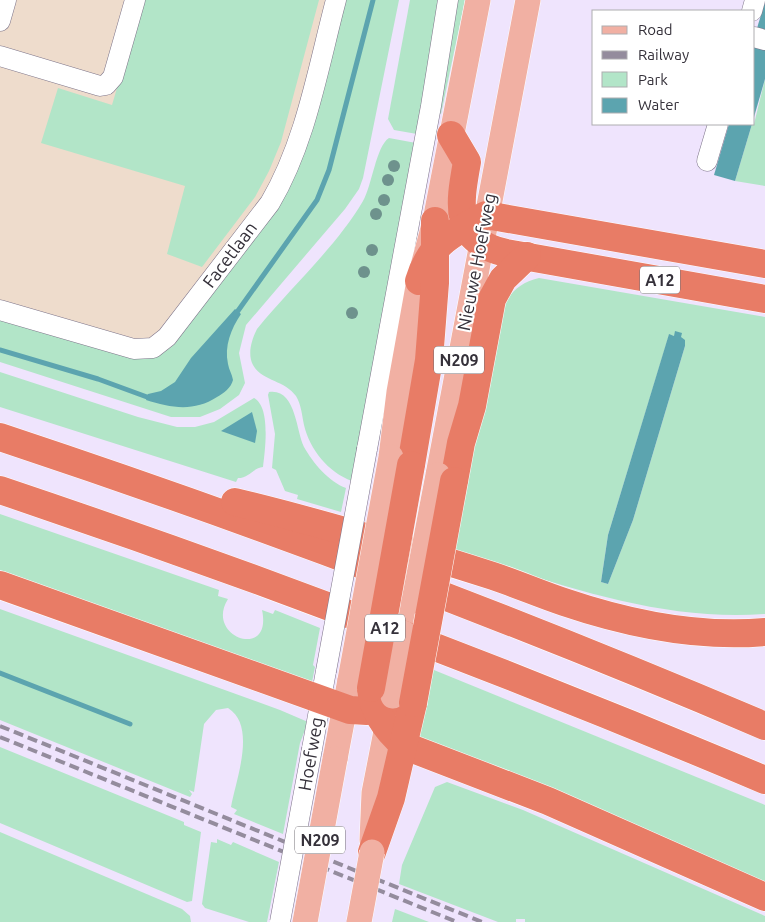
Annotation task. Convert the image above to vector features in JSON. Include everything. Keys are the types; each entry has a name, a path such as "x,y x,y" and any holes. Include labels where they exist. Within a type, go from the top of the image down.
{"highway":[{"name":"N209","path":"419,282 424,265 435,248 446,238 477,229 462,201 456,168 467,162 452,130"},
{"name":"N209","path":"372,852 394,782 386,706 401,461 428,370 435,283 434,221"},
{"name":"A12","path":"477,229 500,252 765,299"},
{"name":"A12","path":"477,229 765,264"},
{"name":"N209","path":"386,706 446,478 461,443 472,406 492,299 503,279 526,256"},
{"path":"0,437 97,469 458,601 765,726"},
{"path":"97,469 309,520 494,576 578,606 633,621 701,633 765,632"},
{"name":"A12","path":"0,490 181,553 396,632 765,780"},
{"path":"0,584 332,704 362,712 386,706 446,761 557,805 765,897"},
{"name":"N209","path":"394,782 421,773 433,765 446,761"}],"main road":[{"name":"N209","path":"452,130 478,0"},
{"name":"Nieuwe Hoefweg","path":"386,706 446,478 477,229 494,175 528,0"},
{"name":"N209","path":"386,706 366,596 401,461 399,392 419,282 434,221 456,168"},
{"name":"Hoefweg","path":"305,922 335,759 332,704"},
{"name":"N209","path":"359,922 372,852"}],"street":[{"path":"0,20 6,0"},
{"path":"0,56 100,86 106,85 113,77 135,0"},
{"name":"Facetlaan","path":"0,310 134,350 153,348 161,343 230,256 279,188 302,130 336,0"},
{"name":"Hoefweg","path":"280,922 312,749 332,704 326,671 428,121 448,0"},
{"path":"707,161 718,125"}],"shaded area":[{"path":"0,0 356,0 293,211 162,377 0,328"}],"green space":[{"path":"143,0 319,0 281,142 269,171 255,197 202,267 167,254 185,186 41,143 58,88 112,105"},
{"path":"344,0 399,0 363,178 359,189 345,209 246,325 239,353 245,383 239,395 220,409 200,417 171,417 0,362 0,318 138,358 157,357 171,347 276,209"},
{"path":"410,0 439,0 417,134 394,130 388,119"},
{"path":"456,0 465,0 441,114 439,113"},
{"path":"765,79 765,186 735,181 752,125 755,125"},
{"path":"389,138 416,143 352,481 335,472 321,459 307,434 296,396 286,387 257,370 251,361 250,351 257,329 327,251 352,218 366,194 377,157"},
{"path":"539,278 765,317 765,614 725,615 646,606 568,587 454,550 501,309 516,289","holes":["669,335 674,336 685,346 633,520 608,584 601,582 608,535"]},
{"path":"0,372 138,417 177,427 195,427 214,422 254,398 263,410 265,419 266,440 263,467 242,478 238,478 236,482 0,407"},
{"path":"269,392 278,393 290,403 304,447 328,477 346,488 341,512 297,499 298,495 285,491 276,470 272,468 275,434"},
{"path":"0,514 219,590 218,596 228,599 223,612 225,624 231,633 240,638 250,639 258,635 263,626 262,610 273,614 275,610 320,628 313,665 315,667 312,682 0,570"},
{"path":"0,609 280,710 308,722 300,743 283,834 234,814 237,810 231,807 240,768 243,740 237,716 228,708 216,710 204,724 194,792 189,790 192,794 190,797 0,720"},
{"path":"429,668 765,805 765,886 414,739"},
{"path":"0,747 184,822 184,825 201,832 192,901 187,902 0,823"},
{"path":"447,782 523,810 765,916 765,922 525,922 525,919 516,919 516,922 498,922 399,884 402,865 435,787"},
{"path":"0,832 182,909 190,916 191,922 0,922"},
{"path":"217,839 231,845 233,842 279,862 267,922 249,922 205,908 202,904 211,842 217,843"},
{"path":"395,909 429,922 392,922"}],"water":[{"path":"765,2 765,79 755,114 755,35"},
{"path":"729,125 752,125 735,181 714,175"},
{"path":"235,309 241,314 231,332 228,344 228,366 233,380 227,390 208,402 191,407 173,407 146,400 148,394 161,391 175,382 191,358"},
{"path":"675,331 682,333 681,337 685,340 685,346 633,520 608,584 601,582 608,535 669,334 674,336"},
{"path":"252,412 257,431 255,443 221,431"}],"waterway":[{"path":"235,315 317,200 329,170 373,0"},
{"path":"0,350 98,379 147,397 153,397"},
{"path":"0,673 130,724"}],"railway":[{"path":"0,726 482,922"},
{"path":"0,737 457,922"}]}
